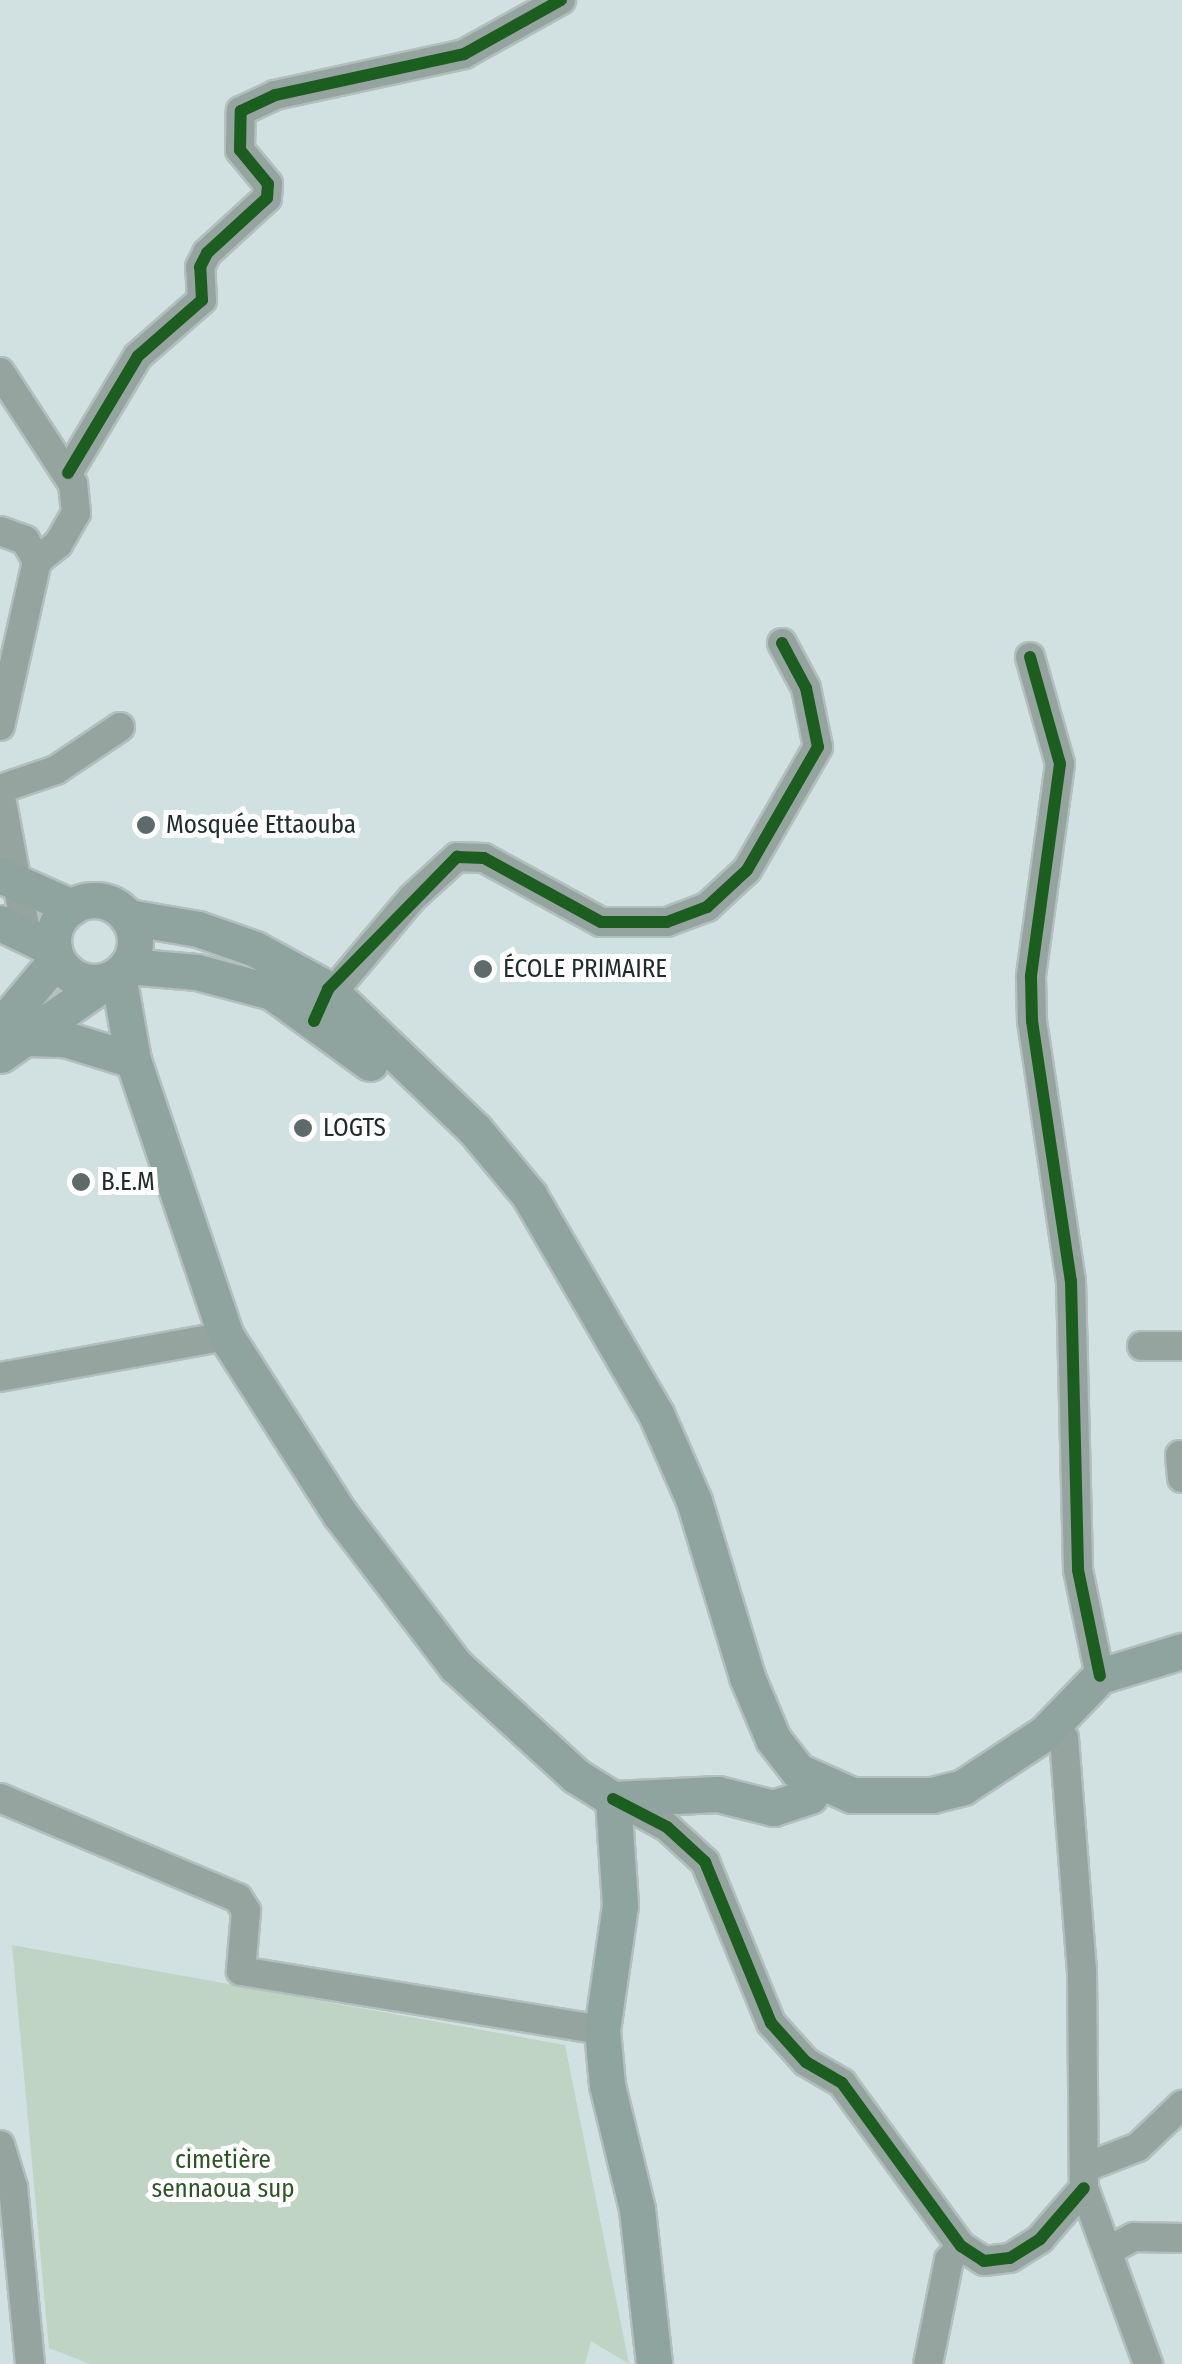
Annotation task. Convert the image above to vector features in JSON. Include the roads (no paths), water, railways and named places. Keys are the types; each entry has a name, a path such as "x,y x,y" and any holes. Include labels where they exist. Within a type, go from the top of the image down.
{"main road":[{"path":"10,878 72,907"},
{"path":"10,1040 34,942 55,929 72,907 96,900 128,918 198,930 255,949 476,1130 529,1194 576,1269 656,1414 694,1501 747,1678 774,1739 798,1770 852,1795 932,1794 962,1787 1044,1734 1100,1676 1182,1651"},
{"path":"10,1040 117,974 136,942 128,918"},
{"path":"34,942 73,976 233,979 321,1005 518,1211 616,1371 668,1490 758,1741 777,1772 810,1796 845,1813 927,1818 971,1807 1064,1738 1128,1681 1182,1666"},
{"path":"117,974 134,1060 226,1336 340,1514 456,1666 576,1776 614,1798 718,1794 773,1808 810,1796"},
{"path":"10,1040 88,1044 134,1060"},
{"path":"614,1798 620,1905 602,2030 607,2085 637,2208 654,2364"}],"street":[{"path":"68,474 138,356 202,300 200,266 207,254 267,198 268,184 240,150 241,111 274,96 464,54 560,0"},
{"path":"0,372 68,474 76,513 58,544 37,561 0,726"},
{"path":"0,531 24,540 37,561"},
{"path":"321,1005 457,857 484,858 601,922 668,922 707,907 747,870 818,746 806,688 782,643"},
{"path":"1030,657 1060,764 1031,976 1032,1021 1071,1281 1078,1570 1100,1676"},
{"path":"34,942 10,878 0,790 56,770 120,727"},
{"path":"0,1376 226,1336"},
{"path":"1142,1346 1182,1346"},
{"path":"1064,1738 1082,1970 1084,2178 1148,2364"},
{"path":"0,1798 238,1898 246,1911 241,1972 602,2030"},
{"path":"614,1798 668,1827 704,1862 772,2023 806,2062 842,2083 961,2246 984,2261 1010,2258 1040,2239 1084,2178 1138,2147 1182,2105"},
{"path":"0,2146 13,2187 30,2364"},
{"path":"1111,2249 1134,2236 1182,2238"},
{"path":"928,2364 949,2260 961,2246"}],"place":[{"name":"Mosquée Ettaouba","path":"146,825"},
{"name":"ÉCOLE PRIMAIRE","path":"483,969"},
{"name":"LOGTS","path":"303,1128"},
{"name":"B.E.M","path":"81,1182"}],"park label":[{"name":"cimetière sennaoua sup","path":"223,2176"}]}
